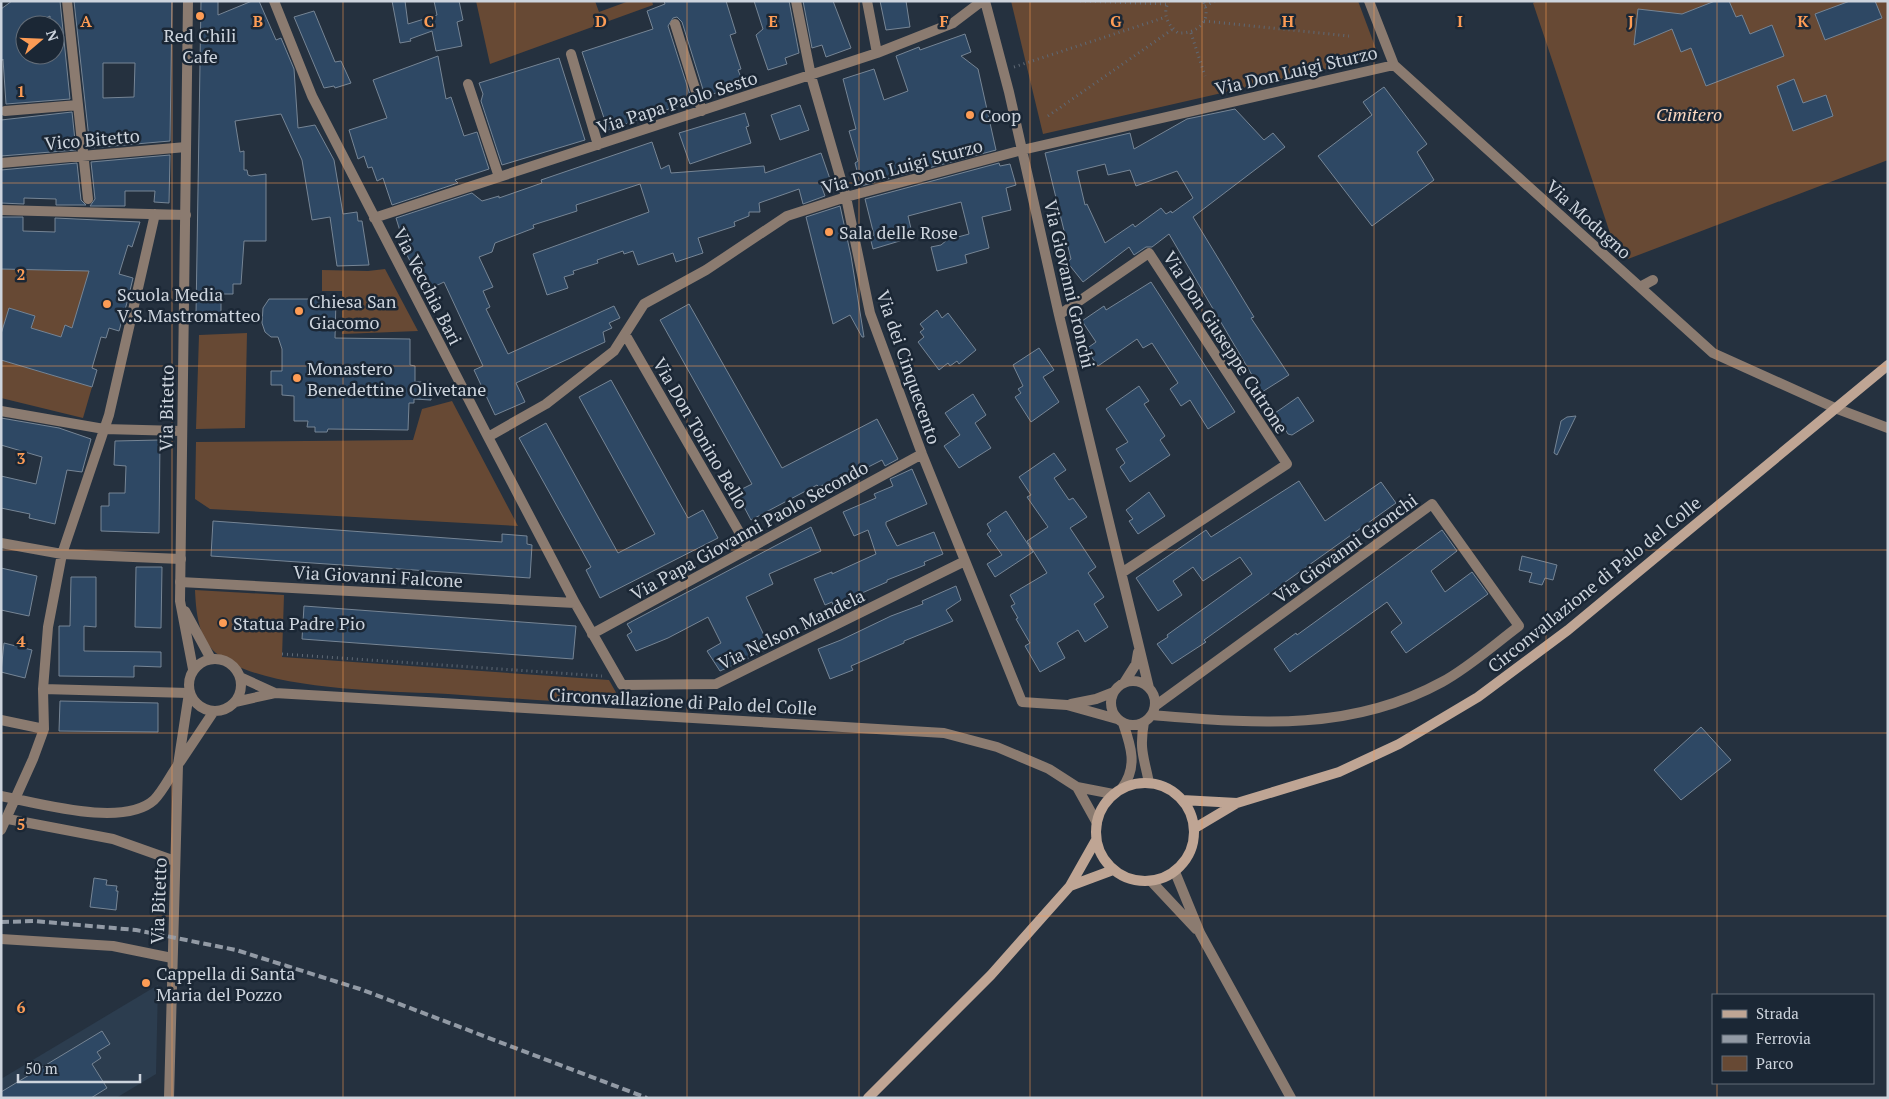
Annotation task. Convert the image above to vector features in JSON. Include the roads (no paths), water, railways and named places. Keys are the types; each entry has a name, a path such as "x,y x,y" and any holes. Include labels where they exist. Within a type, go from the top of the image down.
{"main road":[{"name":"Circonvallazione di Palo del Colle","path":"1236,803 1339,772 1399,744 1478,697 1568,630 1888,365"},
{"path":"1149,783 1173,791 1182,800 1191,813 1194,828 1193,845 1186,860 1175,872 1151,882 1137,881 1124,877 1113,870 1102,857 1096,840 1096,823 1100,812 1118,791 1149,783"},
{"path":"1182,800 1236,803"},
{"path":"1194,828 1236,803"},
{"path":"868,1098 991,975 1070,886 1096,840"},
{"path":"1070,886 1113,870"}],"street":[{"path":"67,1 88,199"},
{"name":"Via Bitetto","path":"188,1 180,601 193,669"},
{"name":"Via Vecchia Bari","path":"274,1 312,96 575,603 619,681"},
{"name":"Via dei Cinquecento","path":"796,1 811,76 846,197 870,314 922,454 1022,702 1068,705"},
{"path":"867,1 877,53"},
{"name":"Via Papa Paolo Sesto","path":"374,218 702,112 877,53 952,23 984,1"},
{"name":"Via Giovanni Gronchi","path":"984,1 1004,70 1059,315 1122,572 1138,649 1149,688 1154,696 1153,710"},
{"name":"Via Modugno","path":"1369,1 1394,64 1713,353 1835,408 1888,428"},
{"path":"675,24 702,112"},
{"path":"571,54 598,145"},
{"name":"Via Don Luigi Sturzo","path":"488,437 546,404 614,351 644,304 706,270 787,216 846,197 1022,150 1394,64"},
{"path":"468,84 499,177"},
{"path":"6,111 78,105"},
{"name":"Vico Bitetto","path":"1,163 186,147"},
{"path":"1,210 186,215"},
{"path":"1,830 17,799 44,729 43,689 48,627 62,554 104,429 155,214"},
{"name":"Via Don Giuseppe Cutrone","path":"1059,315 1149,253 1287,464 1122,572"},
{"path":"1640,287 1653,280"},
{"name":"Via Don Tonino Bello","path":"625,334 749,549"},
{"path":"1,411 104,429 181,431"},
{"name":"Via Papa Giovanni Paolo Secondo","path":"592,634 922,454"},
{"name":"Via Giovanni Gronchi","path":"1144,722 1153,710 1432,504 1519,626 1443,682 1366,712 1309,722 1276,722 1153,710"},
{"path":"1,543 62,554 181,559"},
{"name":"Via Nelson Mandela","path":"619,681 716,684 965,561"},
{"name":"Via Giovanni Falcone","path":"180,582 575,603"},
{"path":"180,601 211,659"},
{"path":"1068,705 1096,699 1114,692 1124,683 1136,664 1138,649"},
{"path":"235,702 240,691 240,677 233,666 225,660 211,659 199,663 193,669 188,685 189,694 200,707 214,711 224,710 235,702 275,693"},
{"path":"240,677 275,693"},
{"path":"1124,683 1138,682 1149,688"},
{"path":"43,689 189,694"},
{"path":"1077,786 1118,791 1131,777 1132,758 1120,721 1111,706 1114,692"},
{"name":"Circonvallazione di Palo del Colle","path":"275,693 944,733 997,747 1049,769 1077,786"},
{"name":"Via Bitetto","path":"169,1098 178,765 189,694"},
{"path":"1068,705 1130,725 1144,722 1141,750 1149,783"},
{"path":"1,796 100,814 128,813 153,800 214,711"},
{"path":"1,720 44,729"},
{"path":"1077,786 1096,823"},
{"path":"8,819 113,839 175,861"},
{"path":"1175,872 1200,933 1291,1098"},
{"path":"1151,882 1200,933"},
{"path":"1,939 113,946 172,958"}],"railway":[{"path":"1,922 34,921 136,930 236,950 360,989 647,1098"}],"place":[{"name":"Red Chili Cafe","path":"200,16"},
{"name":"Coop","path":"970,115"},
{"name":"Sala delle Rose","path":"829,232"},
{"name":"Scuola Media V.S.Mastromatteo","path":"107,304"},
{"name":"Chiesa San Giacomo","path":"299,311"},
{"name":"Monastero Benedettine Olivetane","path":"297,378"},
{"name":"Statua Padre Pio","path":"223,623"},
{"name":"Cappella di Santa Maria del Pozzo","path":"146,983"}],"park label":[{"name":"Cimitero","path":"1689,114"}]}
